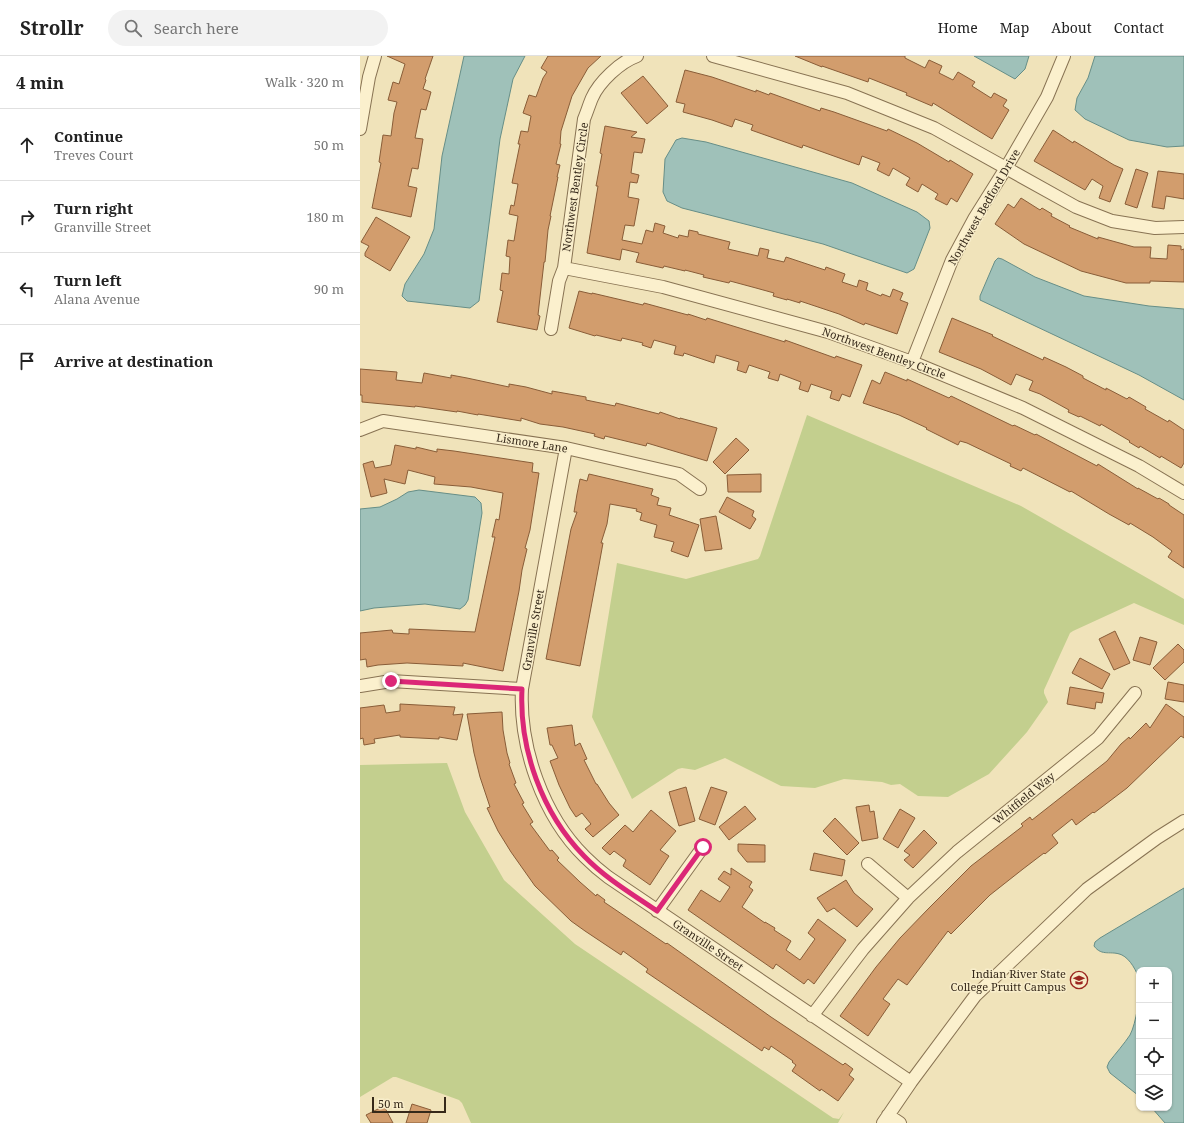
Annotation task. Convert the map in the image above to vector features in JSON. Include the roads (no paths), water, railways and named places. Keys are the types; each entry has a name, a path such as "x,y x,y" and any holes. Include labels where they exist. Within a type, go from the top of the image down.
{"street":[{"path":"360,127 369,77 375,56"},
{"name":"Northwest Bentley Circle","path":"551,329 559,281 564,268 584,119 592,97 607,77 629,59 637,56"},
{"path":"713,56 847,93 934,128 1076,207 1112,221 1155,228 1184,227"},
{"name":"Northwest Bedford Drive","path":"912,362 952,260 974,219 1006,168 1047,97 1064,56"},
{"name":"Northwest Bentley Circle","path":"564,268 670,289 828,332 912,362 1023,408 1139,466 1184,493"},
{"name":"Lismore Lane","path":"360,430 383,421 566,448 679,474 700,489"},
{"name":"Granville Street","path":"566,448 522,689 521,708 526,741 533,771 545,801 565,834 584,856 608,877 911,1082"},
{"path":"360,686 391,681 522,689"},
{"name":"Whitfield Way","path":"812,1016 863,949 908,898 957,852 1098,738 1135,692"},
{"path":"900,1123 886,1119 911,1082 975,996 1086,889 1157,838 1184,821"},
{"path":"657,911 703,847"},
{"path":"868,864 908,898"}],"water":[{"path":"464,56 525,56 513,79 500,139 479,301 470,308 407,301 402,296 405,284 424,254 434,229 442,156"},
{"path":"974,56 1029,56 1025,69 1015,79"},
{"path":"1095,56 1184,56 1184,146 1167,147 1129,140 1085,119 1075,110 1077,98 1088,78"},
{"path":"682,138 706,142 852,183 917,212 929,221 930,228 914,269 907,273 823,244 682,208 667,201 663,192 665,159 676,140"},
{"path":"998,258 1035,277 1084,296 1149,306 1184,309 1184,400 1139,375 980,300 980,296 995,261"},
{"path":"419,490 475,497 481,503 482,513 468,600 460,609 425,604 374,608 360,611 360,509 380,507 408,492"},
{"path":"1184,888 1184,1123 1165,1123 1155,1111 1172,1111 1172,967 1136,967 1136,971 1128,959 1122,955 1103,952 1094,946 1095,942 1100,938"},
{"path":"1136,1016 1136,1094 1110,1073 1107,1067 1132,1030"}],"place":[{"name":"Indian River State College Pruitt Campus","path":"1079,980"}]}
